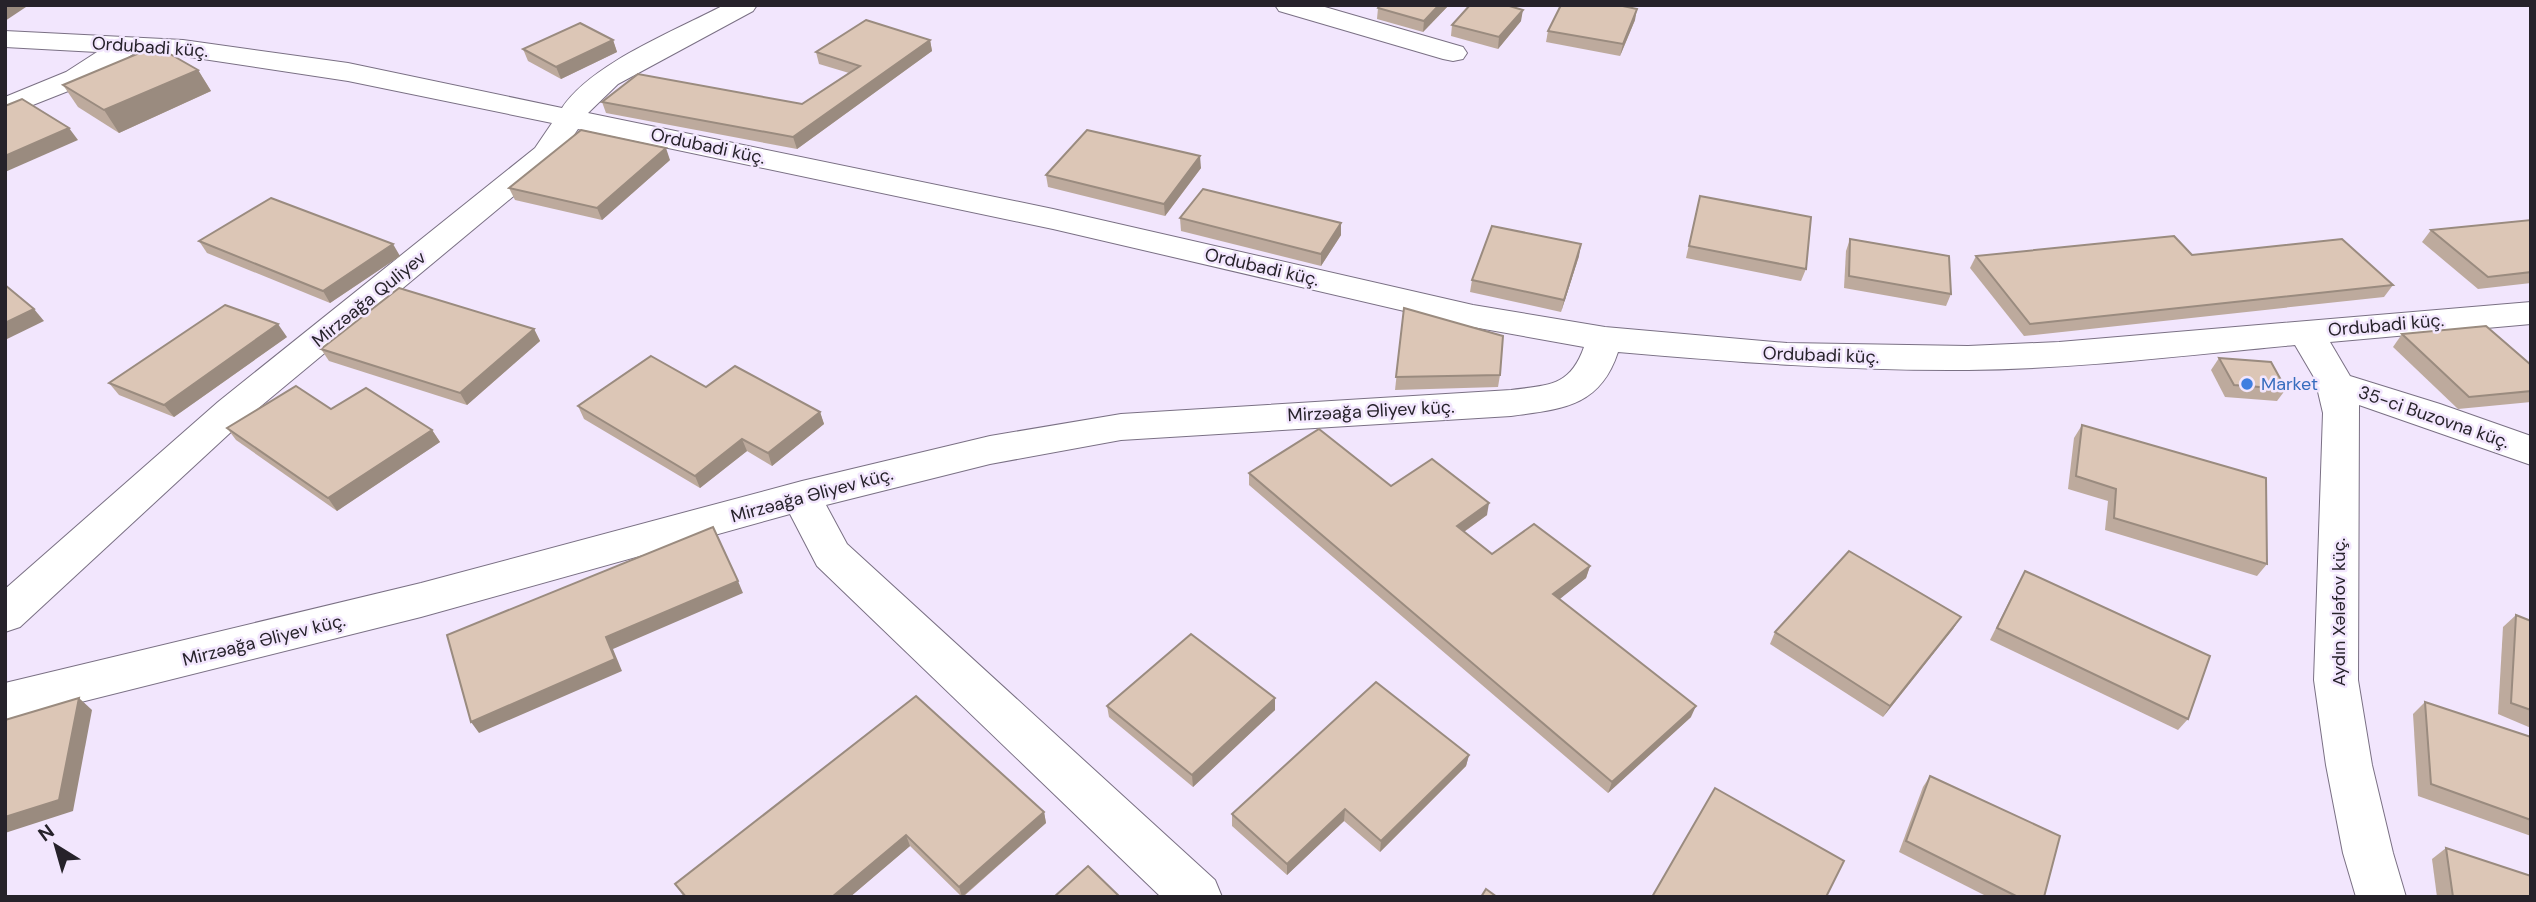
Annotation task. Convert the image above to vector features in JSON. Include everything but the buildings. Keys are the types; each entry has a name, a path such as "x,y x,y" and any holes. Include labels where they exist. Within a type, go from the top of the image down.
{"street":[{"name":"Mirzəağa Quliyev","path":"5,615 231,411 547,154 580,103 608,78 744,5"},
{"path":"1288,5 1453,52"},
{"name":"Ordubadi küç.","path":"5,39 129,44 224,52 348,72 1053,219 1474,316 1605,339 1787,355 1968,358 2059,354 2531,313"},
{"path":"5,107 76,78 129,44"},
{"name":"Aydın Xələfov küç.","path":"2305,333 2327,364 2337,385 2342,413 2336,680 2348,765 2381,897"},
{"name":"Mirzəağa Əliyev küç.","path":"5,702 408,604 802,496 990,450 1121,427 1511,403 1552,397 1578,386 1592,373 1605,339"},
{"name":"35-ci Buzovna küç.","path":"2337,385 2531,451"},
{"path":"802,496 816,529 832,555 1198,897"}],"place":[{"name":"Market","path":"2247,384"}]}
